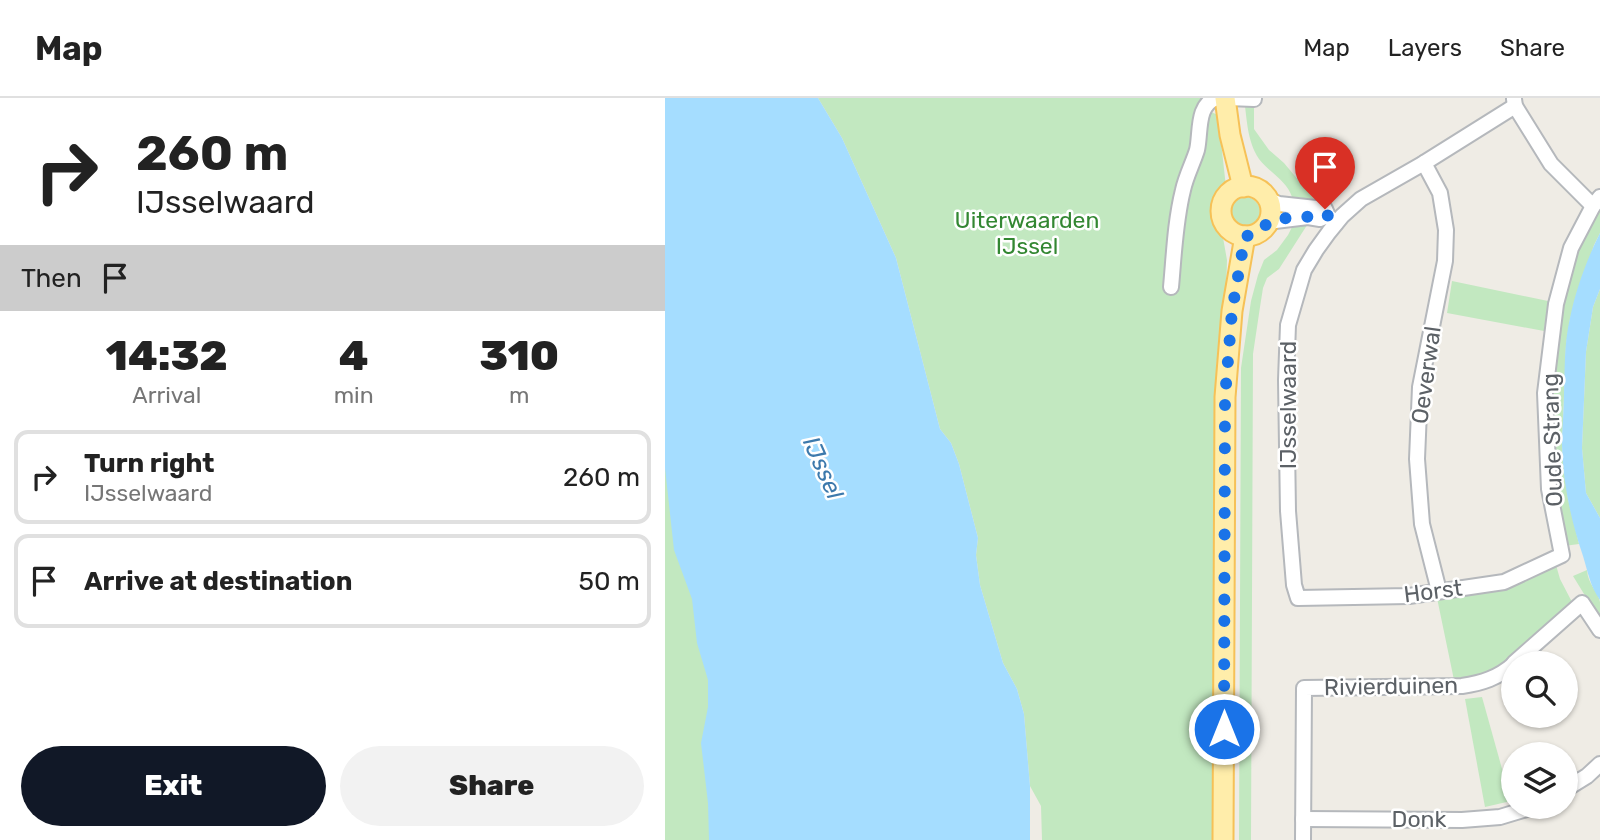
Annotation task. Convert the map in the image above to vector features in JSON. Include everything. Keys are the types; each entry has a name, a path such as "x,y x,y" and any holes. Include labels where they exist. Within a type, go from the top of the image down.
{"main road":[{"path":"1227,98 1230,135 1243,187"},
{"path":"1251,187 1258,189 1269,200 1271,211 1268,222 1259,233 1245,236 1235,233 1227,227 1222,217 1221,207 1233,190 1251,187"},
{"path":"1223,840 1225,397 1232,311 1245,236"}],"street":[{"path":"1171,287 1182,191 1196,153 1203,110 1210,100 1217,98"},
{"path":"1227,98 1254,99"},
{"path":"1514,102 1551,164 1597,202"},
{"name":"IJsselwaard","path":"1298,598 1294,585 1288,511 1286,380 1288,325 1304,270 1332,219 1424,163 1514,102"},
{"name":"Oeverwal","path":"1424,163 1440,193 1446,230 1445,261 1420,387 1417,459 1422,524 1439,591"},
{"path":"1269,200 1279,204 1325,209 1332,219"},
{"name":"Oude Strang","path":"1562,555 1549,489 1545,393 1556,304 1571,248 1597,202"},
{"path":"1268,222 1308,217 1332,219"},
{"name":"Horst","path":"1298,598 1409,596 1504,582 1562,555"},
{"name":"Rivierduinen","path":"1528,651 1582,603 1600,630"},
{"name":"Rivierduinen","path":"1303,818 1304,688 1462,686 1481,684 1501,674"},
{"path":"1578,782 1600,764"},
{"name":"Donk","path":"1303,818 1462,820 1501,817"},
{"path":"1303,818 1303,840"}],"green space":[{"name":"Uiterwaarden IJssel","path":"818,98 1206,98 1193,129 1192,151 1174,213 1168,279 1177,294 1184,215 1202,152 1208,117 1211,112 1218,115 1226,187 1217,197 1214,210 1222,232 1227,260 1226,297 1216,370 1212,840 1042,840 1041,806 1030,786 1024,714 1017,689 1003,663 980,585 976,555 978,538 959,464 951,443 940,429 896,258 842,138"},
{"path":"1244,98 1254,98 1254,129 1269,150 1284,163 1314,199 1292,197 1286,186 1259,159 1250,137"},
{"path":"1245,197 1256,201 1260,212 1256,223 1245,227 1234,223 1230,212 1234,201"},
{"path":"1600,207 1600,233 1570,319 1566,345 1562,447 1568,499 1579,544 1564,546 1557,518 1551,401 1558,319 1580,244"},
{"path":"1309,222 1279,269 1267,278 1263,288 1253,354 1251,840 1239,840 1241,368 1251,301 1264,260 1277,250 1293,225"},
{"path":"1452,281 1548,301 1544,331 1447,313"},
{"path":"1600,289 1600,518 1586,493 1582,448 1586,352 1593,307"},
{"path":"665,394 736,840 665,840"},
{"path":"1556,565 1572,602 1518,651 1501,651 1499,668 1482,677 1454,680 1437,598"},
{"path":"1587,570 1600,602 1600,620 1573,576"},
{"path":"1482,697 1501,765 1501,803 1485,807 1465,699"}],"water":[{"name":"IJssel","path":"665,98 818,98 842,138 896,258 940,429 951,443 959,464 978,538 976,555 980,585 1003,663 1017,689 1024,714 1030,786 1030,840 709,840 701,743 708,707 708,680 697,643 692,599 674,550 665,468"},
{"path":"1600,233 1600,289 1593,307 1586,352 1582,448 1586,493 1600,518 1600,600 1590,579 1571,516 1562,446 1568,327 1586,264"}],"route":[{"path":"1224,729 1225,397 1232,311 1245,236 1259,233 1268,222 1274,220 1308,217 1320,219 1328,216 1325,209"}]}
